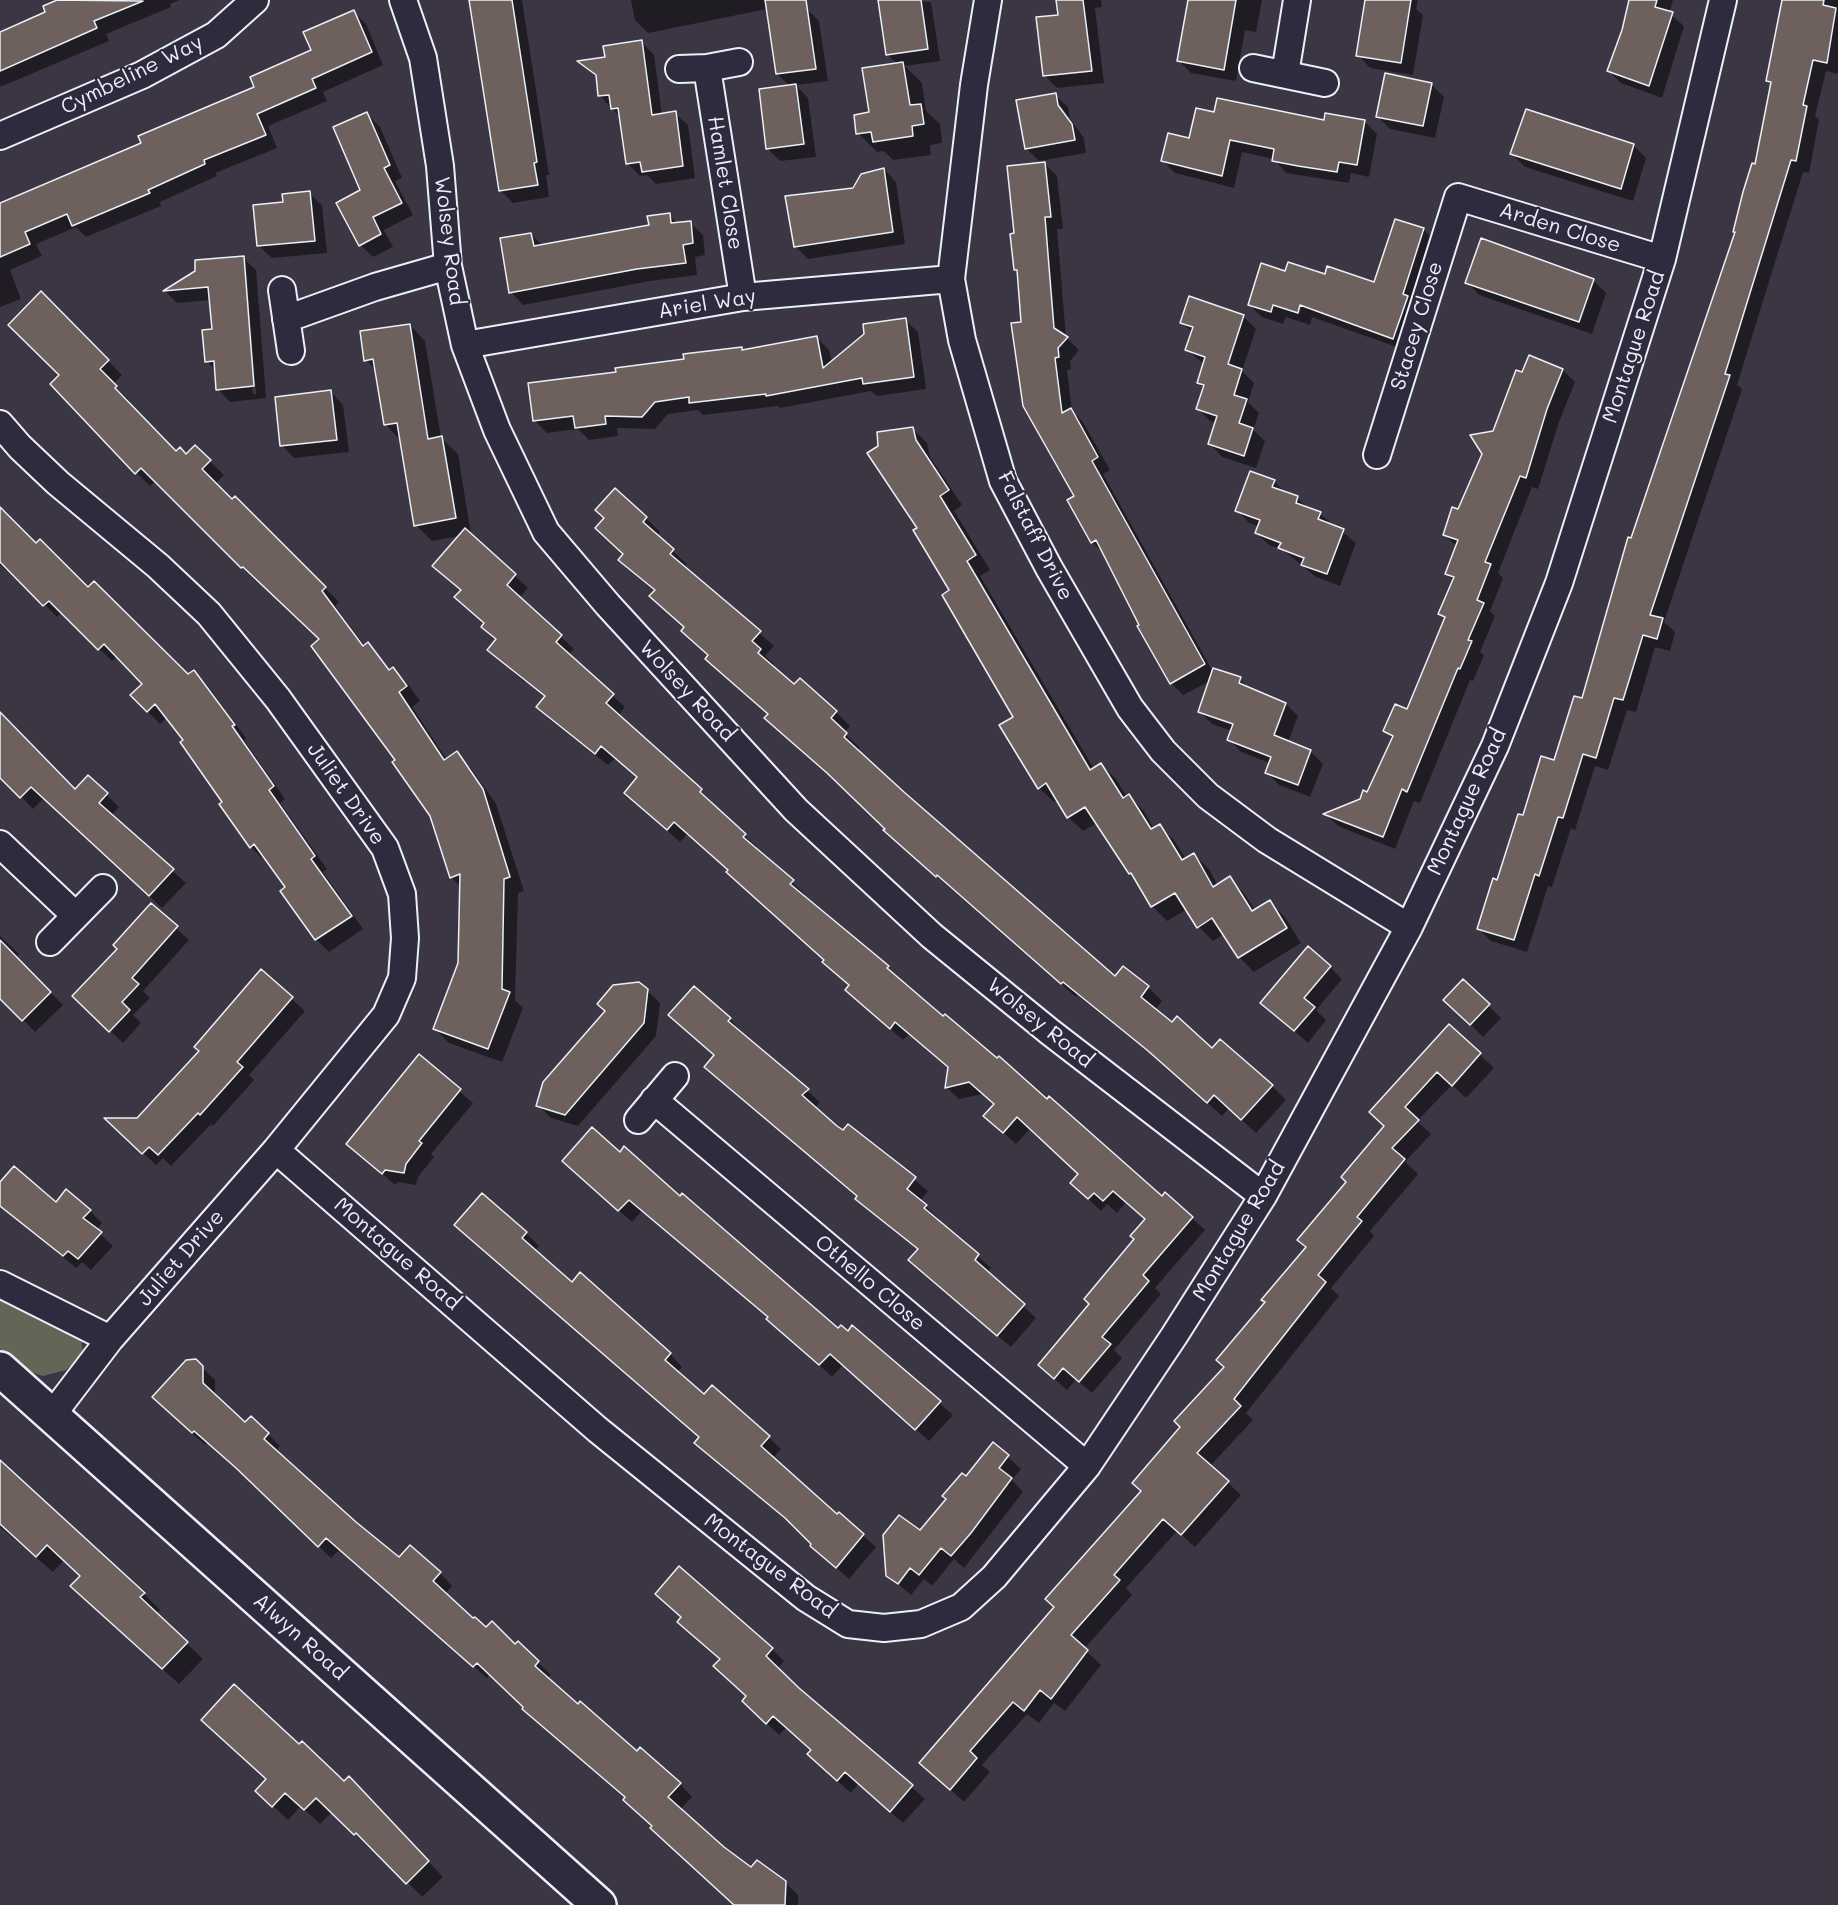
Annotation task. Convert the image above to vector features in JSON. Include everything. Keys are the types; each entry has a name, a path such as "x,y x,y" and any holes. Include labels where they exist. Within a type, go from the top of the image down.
{"street":[{"name":"Cymbeline Way","path":"0,136 142,75 216,35 255,0"},
{"name":"Wolsey Road","path":"403,0 423,58 440,166 448,266 465,345 497,430 546,532 608,605 796,810 932,936 1059,1039 1263,1196"},
{"name":"Falstaff Drive","path":"988,0 974,85 951,279 962,340 1003,481 1049,568 1130,708 1163,750 1208,796 1267,840 1409,927"},
{"path":"1285,74 1297,0"},
{"name":"Montague Road","path":"276,1150 598,1430 806,1599 848,1624 884,1628 921,1624 961,1607 994,1577 1087,1466 1263,1196 1409,927 1495,746 1559,584 1662,259 1723,0"},
{"path":"679,69 707,68 739,62"},
{"name":"Hamlet Close","path":"707,68 743,297"},
{"path":"1253,68 1324,83"},
{"name":"Arden Close","path":"1458,197 1662,259"},
{"name":"Stacey Close","path":"1377,455 1458,197"},
{"path":"286,320 375,287 448,266"},
{"name":"Ariel Way","path":"465,345 743,297 951,279"},
{"path":"282,290 291,351"},
{"name":"Juliet Drive","path":"0,424 20,447 58,483 158,566 209,614 278,699 385,848 402,894 405,938 402,978 386,1016 276,1150 110,1339 52,1415"},
{"path":"0,844 75,915"},
{"path":"50,942 103,888"},
{"path":"638,1120 675,1076"},
{"name":"Othello Close","path":"654,1100 1087,1466"},
{"path":"0,1284 110,1339"},
{"name":"Alwyn Road","path":"0,1369 599,1905"}],"green space":[{"path":"0,1300 81,1337 83,1355 66,1370 43,1376 21,1369 0,1349"}],"building":[{"path":"57,0 143,1 94,21 97,28 0,71 0,32 45,12 43,6"},
{"path":"469,0 512,0 537,162 534,163 538,185 499,191"},
{"path":"765,0 806,0 816,69 776,74"},
{"path":"878,0 921,0 928,49 886,55"},
{"path":"1056,0 1083,0 1092,71 1043,76 1036,17 1058,15"},
{"path":"1188,0 1236,0 1224,70 1177,61"},
{"path":"1365,0 1411,0 1401,63 1356,56"},
{"path":"1629,0 1657,0 1655,7 1673,12 1649,86 1607,71 1622,30"},
{"path":"1782,0 1824,0 1823,5 1836,8 1827,63 1813,60 1803,105 1807,106 1796,161 1791,160 1725,374 1730,375 1650,615 1663,618 1657,639 1643,635 1623,700 1614,698 1596,758 1583,754 1563,818 1558,817 1539,876 1535,874 1514,940 1477,929 1493,878 1497,880 1518,814 1523,815 1541,756 1554,760 1574,696 1582,698 1628,537 1631,538 1735,232 1733,232 1743,192 1752,163 1755,164 1771,82 1766,81"},
{"path":"354,10 372,52 312,79 316,88 257,114 266,135 204,160 205,164 148,190 150,193 72,226 67,214 25,232 30,244 0,257 0,203 141,143 138,136 254,87 250,77 311,50 303,32"},
{"path":"642,40 652,115 676,111 683,166 642,172 640,162 626,164 618,108 611,109 609,95 598,96 596,75 577,61 605,57 603,46"},
{"path":"903,62 910,105 921,104 924,124 912,126 913,136 873,142 871,132 856,134 854,115 869,112 862,68"},
{"path":"1385,73 1432,83 1423,126 1376,117"},
{"path":"796,84 804,144 766,149 759,89"},
{"path":"1056,93 1058,105 1072,124 1075,140 1025,149 1016,100"},
{"path":"1217,98 1324,120 1325,113 1365,120 1357,165 1339,162 1337,172 1272,161 1274,149 1230,140 1222,176 1161,161 1168,133 1189,138 1196,108 1214,112"},
{"path":"1526,109 1634,144 1621,189 1510,154"},
{"path":"367,112 390,165 384,168 402,203 373,217 381,234 359,246 336,203 360,190 333,127"},
{"path":"1045,162 1051,217 1045,217 1054,328 1068,337 1058,348 1059,357 1055,358 1062,413 1071,408 1098,457 1092,461 1205,664 1170,684 1137,626 1139,625 1096,540 1091,543 1067,500 1074,496 1023,406 1011,323 1021,322 1017,270 1014,270 1010,234 1014,233 1007,166"},
{"path":"884,168 893,232 794,247 785,196 853,188 861,174"},
{"path":"310,191 315,241 257,246 253,205 283,202 282,194"},
{"path":"670,213 671,223 691,221 693,243 683,245 686,263 637,269 509,293 500,238 531,233 534,246 649,225 647,216"},
{"path":"1395,219 1424,228 1403,294 1408,296 1393,339 1300,305 1298,313 1273,305 1271,312 1248,305 1261,263 1285,271 1288,262 1325,274 1327,266 1374,282"},
{"path":"1481,238 1594,279 1579,322 1465,283"},
{"path":"244,256 254,386 216,390 214,361 205,362 202,330 212,329 208,287 163,291 195,271 195,260"},
{"path":"41,291 109,360 100,369 117,386 115,388 176,451 180,447 186,454 195,445 211,460 202,469 232,499 235,496 326,587 322,591 363,646 368,642 389,670 393,667 407,686 399,692 444,760 457,751 483,789 510,877 504,879 502,989 510,992 488,1049 433,1029 458,963 460,874 450,878 430,816 392,762 395,760 311,646 319,639 243,567 241,568 141,468 135,474 50,384 59,375 8,325"},
{"path":"1189,296 1244,315 1228,364 1242,369 1234,395 1247,399 1239,423 1253,428 1244,456 1208,444 1217,416 1196,409 1204,385 1197,383 1205,357 1185,350 1193,327 1180,323"},
{"path":"906,318 914,377 863,384 862,378 766,396 766,394 689,403 689,397 655,402 642,417 605,416 606,424 575,428 573,416 533,421 528,383 616,372 615,368 684,359 683,354 742,347 742,350 817,336 823,368 864,334 863,324"},
{"path":"410,324 428,439 442,436 456,518 414,526 397,423 384,425 373,359 364,361 360,331"},
{"path":"1529,355 1563,369 1547,409 1526,478 1520,476 1485,562 1491,564 1477,600 1484,603 1468,640 1472,641 1460,669 1458,668 1407,792 1402,789 1383,837 1323,814 1360,799 1363,790 1367,792 1393,736 1383,731 1395,704 1407,709 1445,617 1438,614 1454,577 1445,574 1458,540 1443,535 1452,507 1458,509 1482,454 1470,435 1493,431 1516,370 1522,372"},
{"path":"331,390 337,440 280,446 275,397"},
{"path":"913,427 916,440 949,490 940,496 976,555 967,561 1090,770 1101,763 1123,798 1129,794 1151,829 1160,824 1182,860 1194,853 1213,887 1230,876 1252,911 1270,900 1287,928 1238,958 1212,918 1197,928 1175,893 1151,907 1131,873 1129,874 1085,807 1067,818 1046,783 1038,789 999,725 1013,717 942,595 949,590 913,530 917,528 867,453 878,446 877,432"},
{"path":"1250,471 1275,480 1272,487 1298,496 1296,503 1321,512 1318,519 1344,529 1327,574 1301,565 1304,558 1278,548 1281,543 1255,533 1260,520 1235,511"},
{"path":"615,488 647,517 643,522 674,549 670,554 761,631 752,641 761,649 758,653 794,684 800,678 837,711 831,718 847,733 844,737 904,792 1115,976 1123,966 1149,986 1141,997 1172,1022 1177,1016 1212,1048 1220,1039 1273,1085 1241,1120 1214,1095 1207,1103 1147,1050 1063,982 1061,984 937,875 936,877 883,830 885,829 827,773 764,718 768,714 705,659 708,655 681,631 684,627 649,596 655,590 618,560 623,554 595,528 604,518 595,510"},
{"path":"0,507 36,543 40,539 88,587 94,581 188,674 194,670 235,725 232,726 274,786 269,790 315,856 311,859 352,916 315,940 280,891 285,887 254,844 250,848 219,804 222,802 180,742 183,740 155,704 147,712 130,695 142,684 104,644 98,650 49,601 43,606 0,562"},
{"path":"465,528 516,574 507,585 562,635 556,642 614,694 606,703 702,789 700,792 746,834 743,837 794,880 790,884 889,966 887,968 943,1016 945,1014 997,1058 999,1056 1047,1099 1049,1096 1162,1196 1165,1192 1193,1217 1143,1275 1149,1281 1102,1337 1111,1344 1079,1382 1063,1368 1054,1379 1038,1365 1089,1304 1084,1299 1134,1239 1130,1236 1145,1219 1113,1191 1103,1201 1094,1193 1088,1199 1070,1183 1078,1174 1017,1117 1003,1133 983,1116 994,1104 969,1082 945,1088 948,1067 895,1022 890,1029 845,990 849,985 822,962 824,960 674,822 667,830 624,793 637,777 601,746 595,754 536,707 545,696 487,650 496,639 481,627 484,623 454,597 461,590 432,566"},
{"path":"1213,668 1241,677 1239,683 1286,703 1274,735 1311,750 1298,785 1265,773 1271,757 1227,740 1233,724 1198,712"},
{"path":"0,712 75,789 88,775 108,793 99,803 174,869 149,896 31,787 20,798 0,778"},
{"path":"151,903 178,926 132,978 139,984 122,1002 130,1010 109,1032 72,996 117,949 113,945"},
{"path":"0,940 51,992 22,1021 0,999"},
{"path":"1308,946 1331,966 1304,998 1315,1007 1294,1031 1260,1003"},
{"path":"261,969 293,997 237,1062 243,1067 200,1115 198,1113 158,1155 149,1147 142,1154 104,1118 137,1118 199,1051 194,1047"},
{"path":"1463,979 1490,1004 1470,1025 1443,1000"},
{"path":"639,982 648,989 644,1023 565,1115 536,1106 543,1082 605,1011 597,1004 613,985"},
{"path":"694,986 731,1018 728,1021 809,1089 802,1095 837,1126 843,1130 848,1124 916,1177 907,1189 927,1205 924,1208 979,1254 975,1260 1025,1304 997,1336 908,1260 918,1249 855,1199 857,1196 704,1067 714,1055 668,1015"},
{"path":"1449,1024 1481,1053 1452,1086 1437,1072 1405,1107 1419,1120 1392,1148 1405,1159 1357,1217 1362,1221 1318,1275 1326,1282 1234,1399 1241,1406 1197,1453 1229,1481 1181,1535 1163,1519 1114,1575 1120,1580 1071,1635 1088,1650 1051,1699 1040,1690 1024,1711 1013,1702 970,1751 977,1758 950,1790 919,1763 1054,1607 1045,1599 1141,1491 1132,1483 1180,1427 1174,1421 1224,1367 1216,1360 1265,1302 1261,1300 1306,1247 1297,1240 1346,1182 1341,1177 1384,1126 1369,1112"},
{"path":"419,1054 461,1089 419,1141 422,1143 406,1164 404,1173 385,1170 382,1174 346,1144"},
{"path":"592,1127 620,1152 624,1146 680,1196 682,1193 838,1328 841,1325 848,1331 852,1325 941,1401 915,1430 830,1354 819,1365 766,1319 768,1317 629,1200 618,1211 562,1161"},
{"path":"14,1166 56,1202 66,1189 91,1210 83,1218 102,1232 78,1259 68,1251 63,1256 0,1206 0,1182"},
{"path":"482,1193 527,1232 522,1238 572,1282 580,1272 671,1353 665,1360 704,1394 712,1385 770,1436 761,1446 837,1514 839,1512 864,1534 836,1568 810,1546 811,1544 785,1518 694,1443 699,1437 454,1225"},
{"path":"196,1359 203,1366 203,1383 245,1422 251,1416 269,1433 264,1439 356,1522 399,1557 410,1545 441,1572 433,1581 473,1618 475,1617 486,1627 492,1621 515,1644 518,1641 539,1661 535,1666 578,1704 580,1701 637,1751 640,1747 681,1783 668,1797 724,1847 751,1867 757,1860 786,1881 785,1905 734,1905 650,1828 652,1826 623,1800 625,1797 522,1709 523,1707 477,1663 473,1667 326,1538 318,1547 236,1468 152,1397 186,1360"},
{"path":"993,1442 1009,1455 999,1468 1012,1478 971,1533 951,1556 941,1548 919,1575 910,1568 898,1584 886,1576 883,1535 899,1515 920,1530 946,1499 942,1496 962,1473 966,1476"},
{"path":"0,1460 145,1593 140,1597 188,1642 162,1669 70,1586 80,1576 47,1545 36,1557 0,1524"},
{"path":"679,1566 773,1648 766,1656 799,1688 913,1785 890,1812 845,1772 837,1781 807,1754 811,1750 773,1716 766,1724 742,1701 746,1696 713,1666 720,1659 677,1622 681,1617 655,1594"},
{"path":"234,1684 299,1744 302,1741 344,1781 349,1776 429,1861 406,1884 356,1833 354,1835 316,1798 304,1810 285,1793 272,1807 255,1791 266,1779 201,1720"}]}
